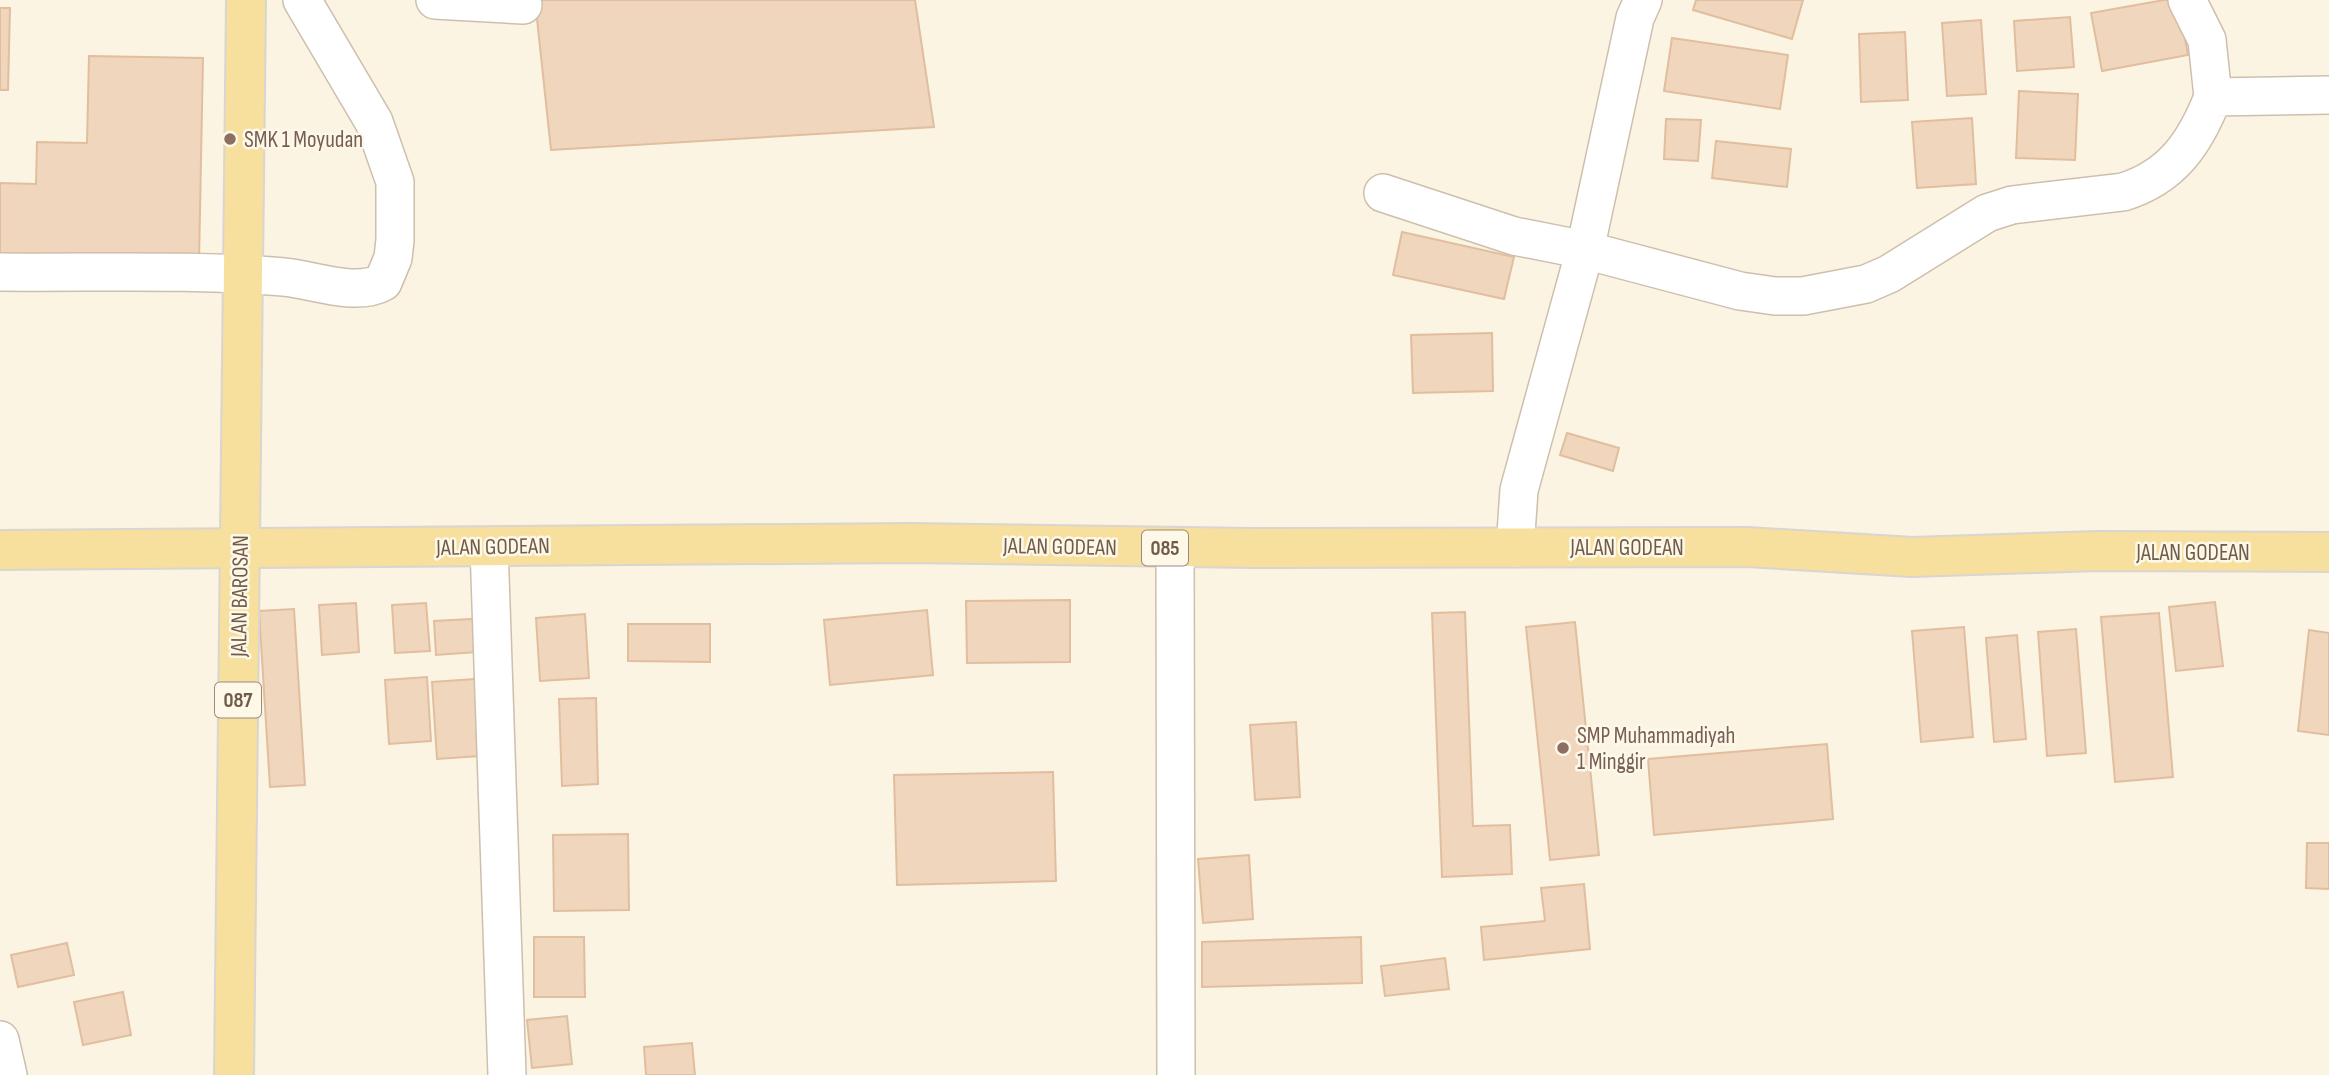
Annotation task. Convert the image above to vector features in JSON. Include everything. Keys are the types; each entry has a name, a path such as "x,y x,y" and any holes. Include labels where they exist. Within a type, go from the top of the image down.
{"main road":[{"name":"087","path":"243,279 246,0"},
{"name":"JALAN BAROSAN","path":"234,1075 243,279"},
{"name":"JALAN GODEAN","path":"0,550 909,543 1175,548 1747,547 1912,557 2098,551 2329,552"}],"street":[{"path":"0,272 315,280 364,289 383,282 393,258 397,204 395,182 374,121 302,0"},
{"path":"435,0 523,5"},
{"path":"1515,548 1519,490 1585,250 1635,18 1643,0"},
{"path":"1383,194 1514,236 1585,250 1740,292 1803,296 1866,284 1889,274 1987,213 2012,205 2123,192 2156,179 2184,153 2198,132 2213,97 2207,40 2187,0"},
{"path":"2213,97 2329,95"},
{"path":"489,546 507,1075"},
{"path":"1175,548 1176,1075"},
{"path":"0,1040 8,1075"}],"building":[{"path":"535,0 915,0 934,127 551,150"},
{"path":"1696,0 1803,0 1792,39 1693,10"},
{"path":"2178,0 2188,55 2102,71 2091,13"},
{"path":"0,8 10,8 8,90 0,90"},
{"path":"2070,17 2074,67 2017,71 2014,21"},
{"path":"1981,20 1986,94 1947,96 1942,23"},
{"path":"1905,32 1908,100 1861,102 1859,34"},
{"path":"1672,38 1788,55 1780,109 1664,91"},
{"path":"89,56 203,58 199,262 0,259 0,183 36,184 37,142 87,143"},
{"path":"2019,91 2078,94 2075,160 2016,158"},
{"path":"1972,118 1976,184 1917,188 1912,122"},
{"path":"1666,119 1701,120 1698,161 1664,159"},
{"path":"1716,141 1791,149 1787,187 1712,178"},
{"path":"1402,232 1514,257 1504,299 1393,275"},
{"path":"1492,333 1493,391 1413,393 1411,335"},
{"path":"1567,433 1619,448 1613,471 1560,455"},
{"path":"1070,600 1070,662 967,663 966,601"},
{"path":"2215,602 2223,666 2176,671 2169,607"},
{"path":"356,603 359,652 322,655 319,605"},
{"path":"426,603 430,651 395,653 392,605"},
{"path":"294,609 305,785 270,787 259,611"},
{"path":"927,610 933,675 830,685 824,620"},
{"path":"1465,612 1473,826 1510,825 1512,874 1442,877 1432,613"},
{"path":"2159,613 2173,777 2115,782 2101,617"},
{"path":"585,614 589,678 540,681 536,618"},
{"path":"489,618 491,651 436,655 434,621"},
{"name":"SMP Muhammadiyah 1 Minggir","path":"1575,622 1599,855 1550,860 1526,627"},
{"path":"628,624 710,624 710,662 628,661"},
{"path":"1964,627 1973,737 1921,742 1912,631"},
{"path":"2076,629 2086,753 2047,756 2038,632"},
{"path":"2309,630 2329,633 2329,735 2298,731"},
{"path":"2017,635 2026,739 1994,742 1986,638"},
{"path":"427,677 431,741 389,744 385,680"},
{"path":"489,678 494,755 437,759 432,682"},
{"path":"596,698 598,784 562,786 559,699"},
{"path":"1296,722 1300,797 1255,800 1250,725"},
{"path":"1827,744 1833,819 1654,835 1648,759"},
{"path":"1053,772 1056,881 897,885 894,775"},
{"path":"628,834 629,910 554,911 553,835"},
{"path":"2307,843 2329,843 2329,889 2306,888"},
{"path":"1249,855 1253,919 1203,923 1198,859"},
{"path":"1584,884 1590,949 1484,960 1481,927 1545,921 1541,888"},
{"path":"534,937 584,937 585,997 534,997"},
{"path":"1361,937 1362,983 1202,987 1202,942"},
{"path":"67,943 74,975 18,987 11,955"},
{"path":"1445,958 1449,989 1385,996 1381,966"},
{"path":"123,992 131,1035 83,1045 74,1002"},
{"path":"567,1016 572,1064 532,1068 527,1020"},
{"path":"692,1043 695,1075 646,1075 644,1047"}],"place":[{"name":"SMK 1 Moyudan","path":"230,139"},
{"name":"SMP Muhammadiyah 1 Minggir","path":"1563,748"}]}
